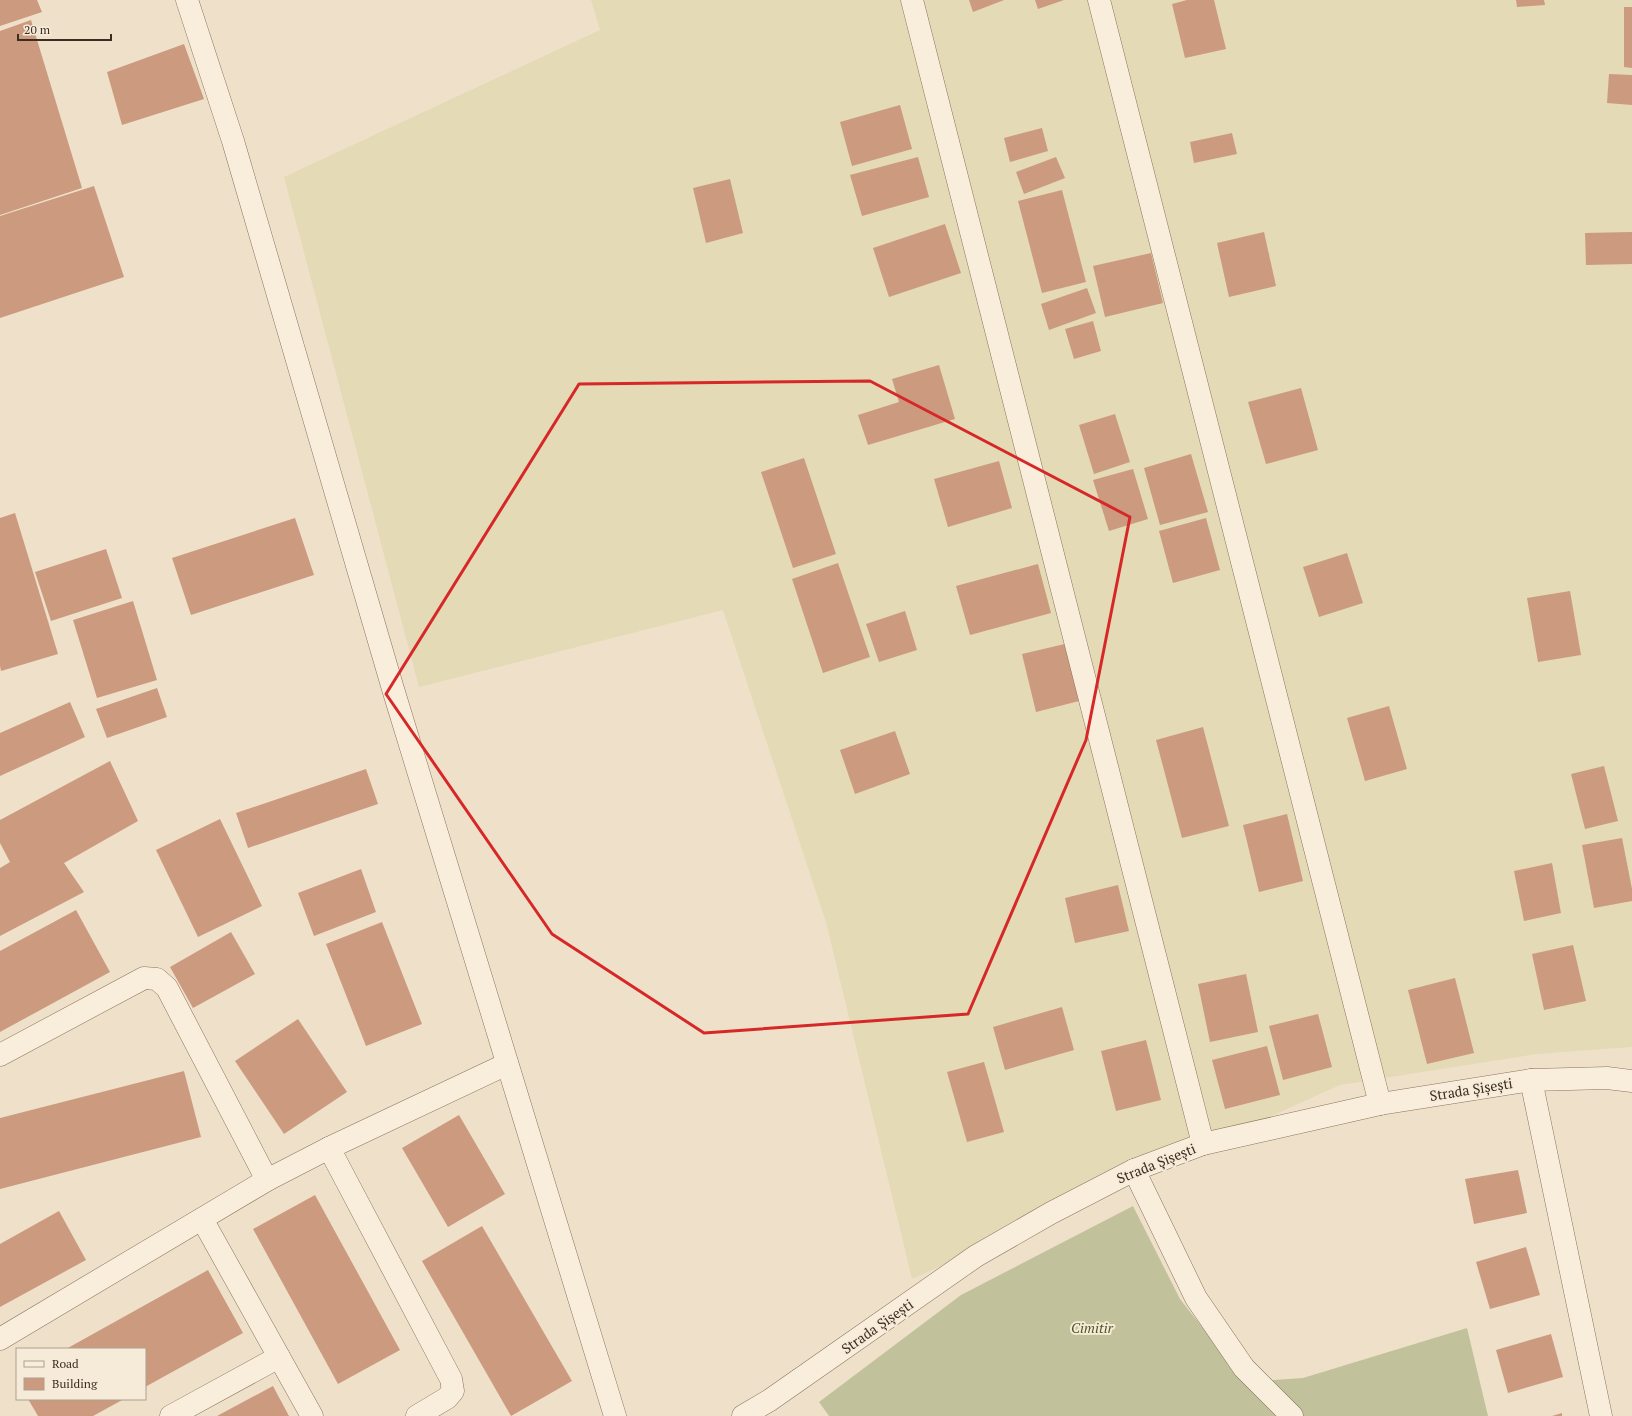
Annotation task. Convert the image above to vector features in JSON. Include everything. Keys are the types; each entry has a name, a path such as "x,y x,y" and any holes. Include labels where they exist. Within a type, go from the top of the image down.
{"street":[{"path":"186,0 235,149 391,681 615,1416"},
{"path":"912,0 1203,1144"},
{"path":"1099,0 1380,1104"},
{"path":"0,1055 144,978 157,979 167,988 267,1180"},
{"path":"0,1339 267,1180 329,1148 507,1064"},
{"name":"Strada Șișești","path":"743,1416 790,1387 976,1256 1051,1213 1134,1170 1203,1144 1380,1104 1531,1080 1607,1078 1632,1081"},
{"path":"1531,1080 1601,1416"},
{"path":"329,1148 451,1379 453,1391 450,1395 417,1416"},
{"path":"1134,1170 1196,1298 1244,1368 1292,1416"},
{"path":"202,1219 312,1416"},
{"path":"170,1416 279,1357"}],"highlighted area":[{"path":"870,381 1130,517 1086,740 968,1014 704,1033 552,934 386,694 579,384"}],"shaded area":[{"path":"591,0 1632,0 1632,1047 1537,1054 1340,1085 912,1279 826,922 723,610 419,687 284,177 600,30"}],"green space":[{"name":"Cimitir","path":"1133,1206 1180,1299 1245,1382 1303,1378 1467,1328 1488,1416 829,1416 819,1402 961,1295"}],"building":[{"path":"0,0 37,0 42,12 0,26"},
{"path":"969,0 1004,0 973,12"},
{"path":"1035,0 1064,0 1038,9"},
{"path":"1187,0 1214,0 1226,49 1185,58 1172,4"},
{"path":"1516,0 1544,0 1545,5 1517,7"},
{"path":"1624,7 1632,7 1632,68 1624,67"},
{"path":"31,20 82,188 0,215 0,31"},
{"path":"184,44 204,99 122,125 107,72"},
{"path":"1609,74 1632,75 1632,105 1607,103"},
{"path":"900,105 912,149 852,166 840,122"},
{"path":"1042,128 1048,151 1010,162 1004,138"},
{"path":"1232,133 1237,154 1194,163 1190,142"},
{"path":"918,157 929,197 862,216 850,175"},
{"path":"1056,157 1065,178 1024,194 1016,172"},
{"path":"730,179 743,233 706,243 693,188"},
{"path":"94,186 124,277 0,318 0,216"},
{"path":"1062,190 1086,282 1042,293 1018,201"},
{"path":"945,224 961,273 889,297 873,248"},
{"path":"1264,232 1276,286 1229,297 1217,243"},
{"path":"1632,232 1632,264 1586,265 1585,233"},
{"path":"1151,253 1163,303 1105,317 1093,266"},
{"path":"1087,288 1096,313 1049,330 1041,304"},
{"path":"1093,321 1101,351 1074,359 1065,329"},
{"path":"939,365 955,419 868,445 858,415 899,402 892,379"},
{"path":"1301,388 1318,450 1266,464 1248,402"},
{"path":"1115,414 1130,462 1094,474 1079,425"},
{"path":"1191,454 1208,512 1160,525 1144,468"},
{"path":"804,458 836,554 793,568 761,472"},
{"path":"999,461 1012,508 948,527 934,479"},
{"path":"1133,469 1148,519 1109,531 1093,480"},
{"path":"15,513 58,654 1,671 0,518"},
{"path":"295,518 314,575 191,615 172,558"},
{"path":"1206,518 1220,570 1173,583 1159,531"},
{"path":"106,549 122,598 51,621 35,572"},
{"path":"1347,553 1363,603 1319,617 1303,567"},
{"path":"838,563 870,657 823,673 792,579"},
{"path":"1038,564 1051,613 970,635 956,586"},
{"path":"1570,591 1581,655 1538,662 1527,598"},
{"path":"133,601 157,680 97,698 73,620"},
{"path":"905,611 917,650 879,662 866,624"},
{"path":"1069,643 1083,700 1036,712 1022,654"},
{"path":"157,688 167,717 107,738 96,709"},
{"path":"70,702 85,737 0,776 0,733"},
{"path":"1389,706 1407,769 1365,781 1347,718"},
{"path":"1203,727 1229,826 1182,838 1156,740"},
{"path":"895,731 910,774 855,794 840,750"},
{"path":"110,761 138,821 64,863 84,892 0,936 0,868 10,862 0,843 0,820"},
{"path":"1604,766 1618,821 1585,829 1571,774"},
{"path":"366,769 378,804 248,848 236,813"},
{"path":"1287,814 1303,881 1259,892 1243,825"},
{"path":"220,819 262,906 198,937 156,850"},
{"path":"1622,838 1632,889 1632,901 1594,908 1582,845"},
{"path":"1552,863 1561,913 1524,921 1514,871"},
{"path":"361,869 376,912 314,936 298,893"},
{"path":"1118,885 1129,931 1075,943 1065,898"},
{"path":"76,910 110,972 0,1032 0,951"},
{"path":"382,922 422,1024 366,1046 326,944"},
{"path":"231,932 255,974 193,1008 170,967"},
{"path":"1573,945 1586,1001 1544,1010 1532,954"},
{"path":"1246,974 1258,1032 1210,1042 1198,984"},
{"path":"1455,978 1474,1053 1427,1064 1408,990"},
{"path":"1062,1007 1074,1050 1005,1070 993,1027"},
{"path":"1318,1014 1332,1067 1283,1080 1269,1026"},
{"path":"298,1019 347,1092 284,1134 235,1061"},
{"path":"1146,1040 1161,1100 1116,1111 1101,1051"},
{"path":"1267,1046 1280,1095 1225,1109 1212,1060"},
{"path":"984,1062 1004,1132 967,1142 947,1072"},
{"path":"184,1071 201,1137 0,1189 0,1118"},
{"path":"459,1115 505,1194 448,1227 402,1148"},
{"path":"1518,1170 1527,1213 1474,1224 1465,1179"},
{"path":"315,1195 400,1350 338,1384 253,1229"},
{"path":"59,1211 86,1260 0,1307 0,1244"},
{"path":"482,1226 572,1381 511,1416 422,1261"},
{"path":"1526,1247 1540,1295 1490,1309 1476,1262"},
{"path":"208,1270 243,1333 146,1386 146,1348 68,1348"},
{"path":"1551,1334 1563,1377 1508,1393 1496,1350"},
{"path":"273,1386 289,1416 217,1416"},
{"path":"29,1400 122,1400 93,1416 38,1416"},
{"path":"1562,1413 1562,1416 1552,1416"}]}
